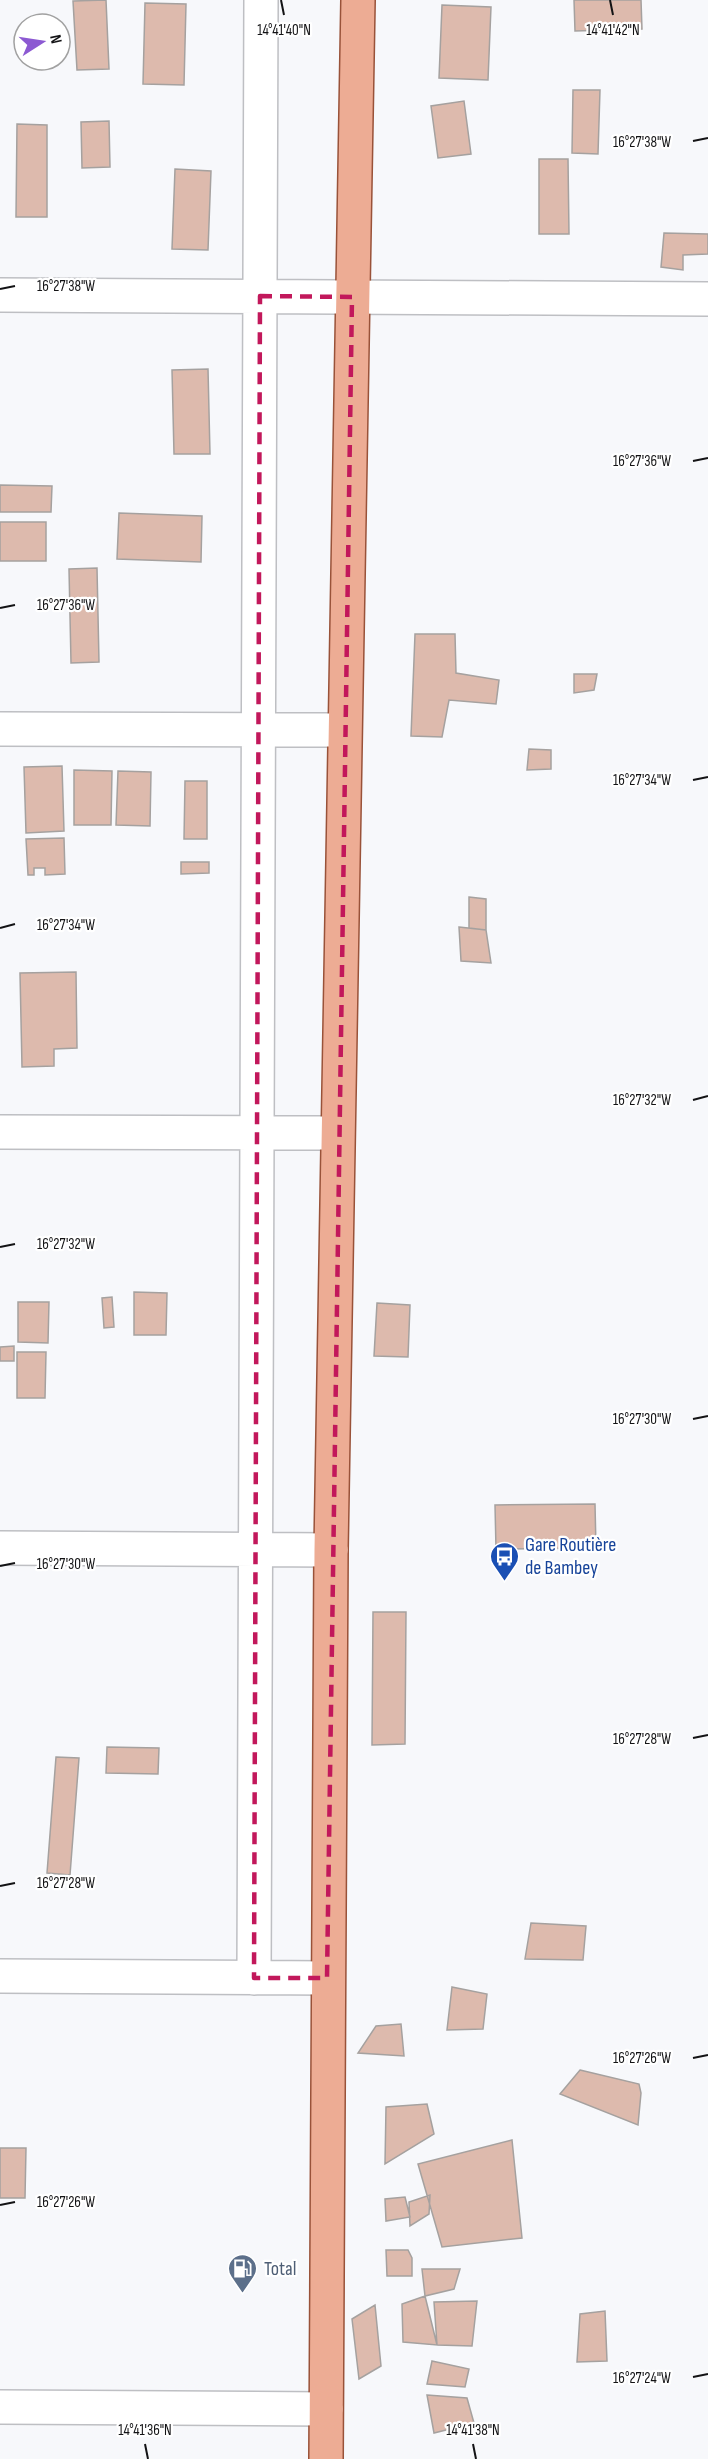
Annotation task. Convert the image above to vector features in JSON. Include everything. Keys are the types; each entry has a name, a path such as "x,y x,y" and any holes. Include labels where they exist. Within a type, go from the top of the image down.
{"main road":[{"path":"326,2459 327,1978 336,1133 358,0"}],"street":[{"path":"254,1978 261,0"},
{"path":"0,295 708,299"},
{"path":"0,729 344,730"},
{"path":"0,1132 336,1133"},
{"path":"0,1548 331,1550"},
{"path":"0,1976 327,1978"},
{"path":"0,2407 326,2409"}],"highlighted area":[{"path":"260,296 352,297 327,1978 254,1978"}],"building":[{"path":"106,0 109,69 77,70 73,1"},
{"path":"574,0 641,0 642,29 575,31"},
{"path":"145,3 186,4 184,85 143,84"},
{"path":"442,5 491,7 488,80 439,78"},
{"path":"573,90 600,90 598,154 572,153"},
{"path":"464,101 471,154 438,158 431,106"},
{"path":"109,121 110,167 82,168 81,122"},
{"path":"17,124 47,125 47,217 16,217"},
{"path":"539,159 568,159 569,234 539,234"},
{"path":"175,169 211,171 208,250 172,249"},
{"path":"664,233 708,234 708,254 683,255 683,270 661,267"},
{"path":"208,369 210,454 174,454 172,370"},
{"path":"0,485 52,486 51,512 0,512"},
{"path":"119,513 202,516 201,562 117,559"},
{"path":"0,522 46,522 46,561 0,561"},
{"path":"97,568 99,662 71,663 69,569"},
{"path":"415,634 455,634 456,673 499,680 496,704 449,700 442,737 411,736"},
{"path":"574,674 597,674 594,690 574,693"},
{"path":"529,749 551,750 551,769 527,770"},
{"path":"62,766 64,831 26,833 24,767"},
{"path":"74,770 112,771 111,825 74,825"},
{"path":"118,771 151,772 150,826 116,825"},
{"path":"185,781 207,781 207,839 184,839"},
{"path":"64,838 65,874 45,875 45,868 34,868 34,875 28,875 26,839"},
{"path":"181,862 209,862 209,873 181,874"},
{"path":"469,897 486,899 486,930 469,928"},
{"path":"459,927 486,930 491,963 461,961"},
{"path":"76,972 77,1048 54,1049 54,1066 22,1067 20,973"},
{"path":"134,1292 167,1293 166,1335 134,1335"},
{"path":"112,1297 114,1327 104,1328 102,1298"},
{"path":"18,1302 49,1302 48,1343 18,1342"},
{"path":"377,1303 410,1305 408,1357 374,1356"},
{"path":"14,1346 14,1361 0,1361 0,1347"},
{"path":"17,1352 46,1352 45,1398 17,1398"},
{"path":"595,1504 596,1548 496,1549 495,1505"},
{"path":"373,1612 406,1612 405,1744 372,1745"},
{"path":"107,1747 159,1748 158,1774 106,1773"},
{"path":"56,1757 79,1758 70,1875 47,1873"},
{"path":"531,1923 586,1926 583,1960 525,1959"},
{"path":"452,1987 487,1994 483,2029 447,2030"},
{"path":"401,2024 404,2056 358,2053 376,2026"},
{"path":"580,2070 639,2084 641,2093 638,2125 560,2094"},
{"path":"427,2104 434,2134 385,2164 386,2107"},
{"path":"512,2140 522,2238 442,2247 418,2164"},
{"path":"0,2148 26,2148 25,2198 0,2198"},
{"path":"430,2195 429,2214 410,2226 409,2202"},
{"path":"405,2197 410,2217 386,2221 385,2199"},
{"path":"386,2250 408,2250 412,2258 412,2276 387,2276"},
{"path":"422,2269 460,2269 454,2289 425,2296"},
{"path":"425,2296 437,2345 403,2342 402,2304"},
{"path":"477,2301 472,2346 437,2345 434,2302"},
{"path":"375,2305 381,2366 359,2379 352,2319"},
{"path":"605,2311 607,2361 577,2362 580,2314"},
{"path":"432,2361 469,2369 465,2387 427,2384"},
{"path":"427,2395 467,2398 474,2423 434,2433"}],"place":[{"name":"Gare Routière de Bambey","path":"504,1582"},
{"name":"Total","path":"243,2294"}]}
